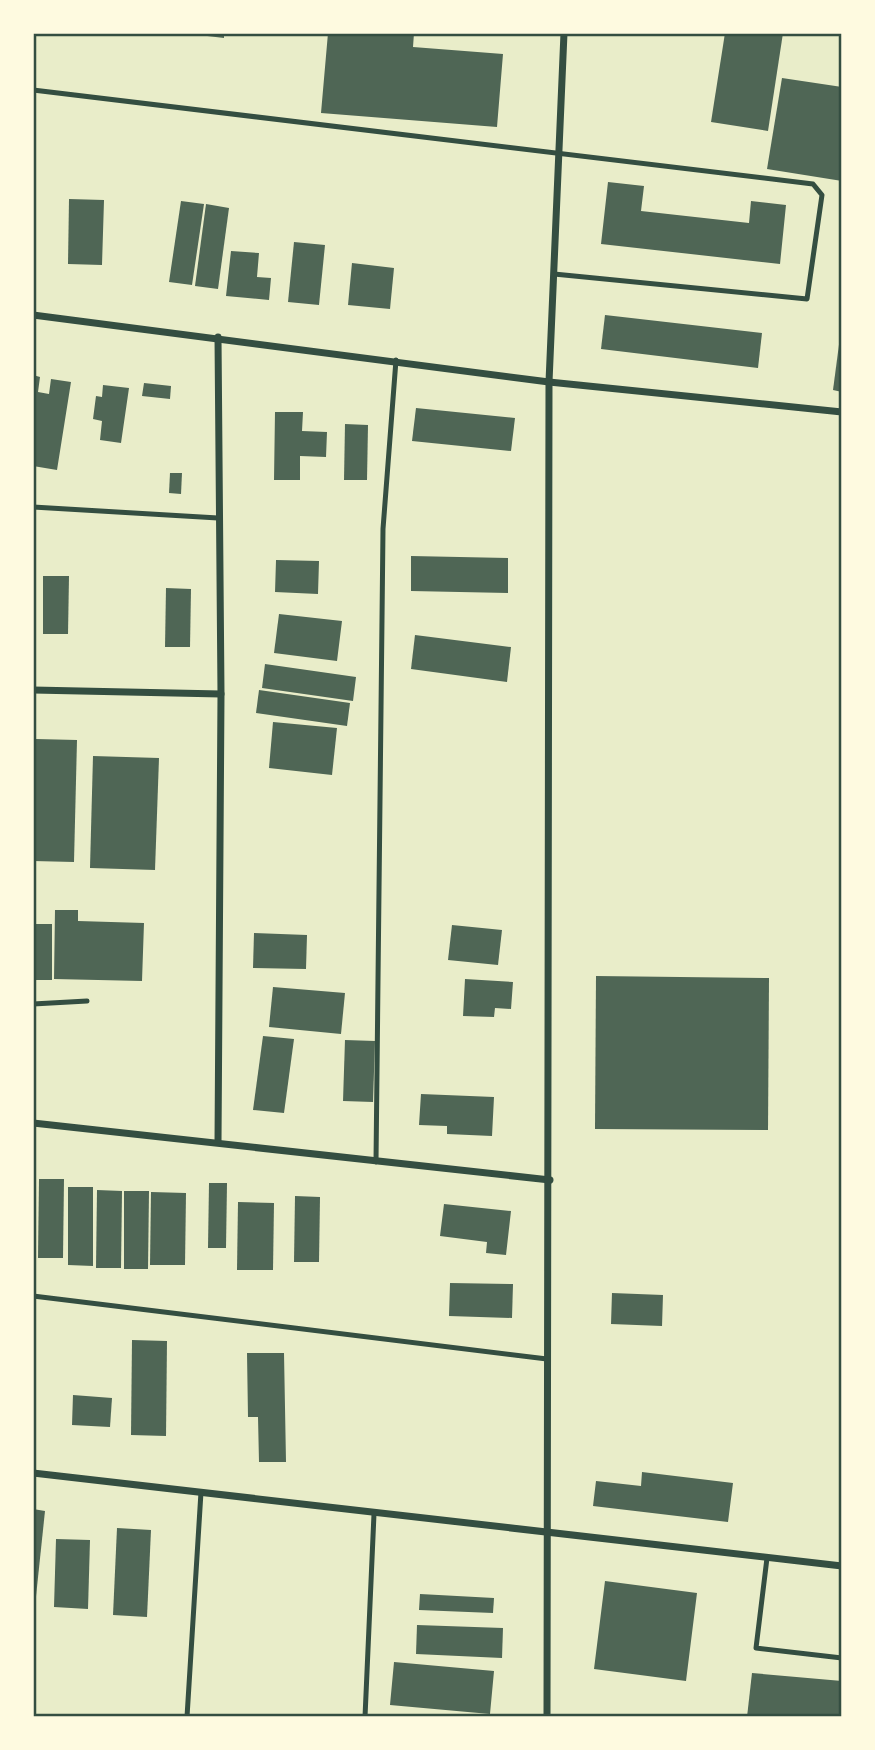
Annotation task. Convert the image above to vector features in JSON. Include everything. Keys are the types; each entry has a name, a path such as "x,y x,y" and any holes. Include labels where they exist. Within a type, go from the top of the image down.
{"street":[{"path":"547,1717 550,1180 549,382 564,33"},
{"path":"33,314 549,382 842,412"},
{"path":"218,337 221,694 218,1142"},
{"path":"33,690 221,694"},
{"path":"33,1123 550,1180"},
{"path":"33,1473 842,1566"}],"lane":[{"path":"33,90 813,184 822,195 822,212 807,299 554,274"},
{"path":"376,1162 383,529 396,360"},
{"path":"33,507 218,518"},
{"path":"33,1004 88,1001"},
{"path":"33,1296 547,1359"},
{"path":"187,1717 201,1492"},
{"path":"365,1717 374,1514"},
{"path":"767,1558 756,1648 842,1658"}],"building":[{"path":"182,33 224,33 224,38"},
{"path":"328,33 414,33 413,47 503,54 497,127 321,113"},
{"path":"725,33 783,33 768,131 711,122"},
{"path":"782,78 842,87 842,181 767,169"},
{"path":"608,182 644,186 641,211 749,223 751,201 786,205 780,264 601,244"},
{"path":"69,199 104,200 102,265 68,264"},
{"path":"181,201 204,204 192,285 169,282"},
{"path":"206,204 229,208 218,289 195,286"},
{"path":"294,242 325,245 319,305 288,302"},
{"path":"231,251 259,253 257,277 271,278 269,300 226,296"},
{"path":"352,263 394,268 390,309 348,305"},
{"path":"605,315 762,333 758,368 601,349"},
{"path":"840,337 842,338 842,392 833,390"},
{"path":"33,375 40,377 38,392 49,394 51,379 71,382 57,470 33,466"},
{"path":"144,383 171,386 170,399 142,396"},
{"path":"103,385 129,388 121,443 100,440 102,421 93,419 96,396 102,397"},
{"path":"416,408 515,418 511,451 412,441"},
{"path":"275,412 303,412 302,431 327,432 326,457 300,456 300,480 274,480"},
{"path":"345,424 368,425 367,480 344,480"},
{"path":"170,473 182,473 181,494 169,493"},
{"path":"411,556 508,558 508,593 411,591"},
{"path":"276,560 319,561 318,594 275,592"},
{"path":"43,576 69,576 68,634 43,634"},
{"path":"166,588 191,589 190,647 165,647"},
{"path":"279,614 342,621 337,661 274,653"},
{"path":"415,635 511,647 507,682 411,669"},
{"path":"265,664 356,677 353,701 262,688"},
{"path":"259,690 350,703 347,726 256,713"},
{"path":"273,722 337,728 332,775 269,768"},
{"path":"36,739 77,740 74,862 33,861"},
{"path":"93,756 159,758 155,870 90,868"},
{"path":"55,910 78,910 78,921 144,923 142,981 54,979"},
{"path":"33,924 52,924 52,980 33,980"},
{"path":"452,925 502,930 498,965 448,960"},
{"path":"254,933 307,935 306,969 253,968"},
{"path":"596,976 769,978 768,1130 595,1129"},
{"path":"465,979 513,982 511,1009 495,1008 494,1017 463,1016"},
{"path":"273,987 345,993 341,1034 269,1027"},
{"path":"263,1036 294,1039 284,1113 253,1110"},
{"path":"345,1040 375,1041 373,1102 343,1101"},
{"path":"421,1094 494,1097 492,1136 447,1134 447,1126 419,1125"},
{"path":"39,1179 64,1179 63,1258 38,1258"},
{"path":"209,1183 227,1183 226,1248 208,1248"},
{"path":"68,1187 93,1187 93,1266 68,1265"},
{"path":"97,1190 122,1191 121,1268 96,1268"},
{"path":"124,1191 149,1191 148,1269 124,1269"},
{"path":"151,1192 186,1193 185,1265 150,1265"},
{"path":"295,1196 320,1197 319,1262 294,1262"},
{"path":"238,1202 274,1203 273,1270 237,1270"},
{"path":"444,1204 511,1211 506,1255 486,1253 487,1242 440,1236"},
{"path":"450,1283 513,1284 512,1318 449,1316"},
{"path":"612,1293 663,1295 662,1326 611,1324"},
{"path":"132,1340 167,1341 166,1436 131,1435"},
{"path":"247,1353 284,1353 286,1462 259,1462 258,1417 248,1417"},
{"path":"73,1395 112,1398 110,1427 72,1425"},
{"path":"642,1472 733,1483 728,1522 593,1506 596,1481 641,1486"},
{"path":"33,1509 45,1511 35,1606 33,1606"},
{"path":"117,1528 151,1530 147,1617 113,1615"},
{"path":"56,1539 90,1540 88,1609 54,1607"},
{"path":"605,1581 697,1593 686,1681 594,1669"},
{"path":"420,1594 494,1598 493,1613 419,1610"},
{"path":"417,1625 503,1628 502,1658 416,1654"},
{"path":"394,1662 494,1671 490,1714 390,1705"},
{"path":"752,1673 842,1681 842,1717 747,1717"}]}
